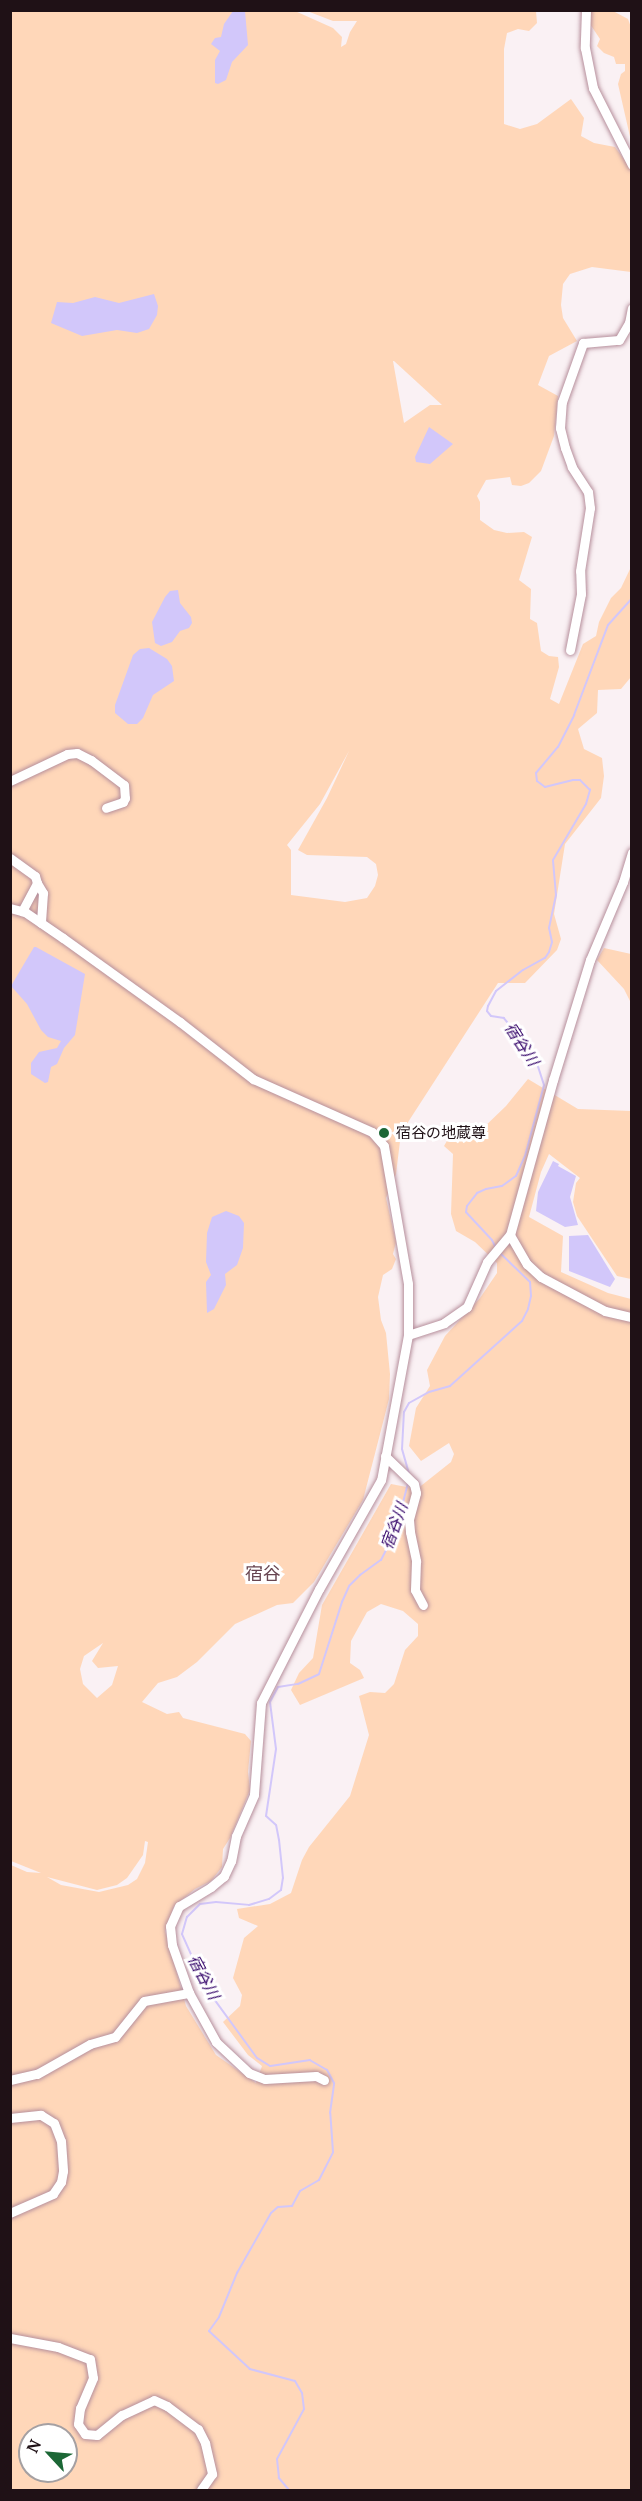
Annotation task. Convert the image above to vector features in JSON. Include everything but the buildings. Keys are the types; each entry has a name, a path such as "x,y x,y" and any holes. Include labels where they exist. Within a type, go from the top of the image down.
{"street":[{"path":"586,10 585,48 593,88 632,165"},
{"path":"570,650 581,594 580,571 590,508 588,492 572,467 565,448 560,428 562,402 583,343 618,340 629,322 632,308"},
{"path":"10,781 67,754 77,753 100,766 124,785 123,802 106,808"},
{"path":"408,1335 444,1323 467,1307 487,1262 510,1235 553,1080 590,960 623,882 632,852"},
{"path":"10,858 35,876 43,893 41,923"},
{"path":"22,911 37,883"},
{"path":"10,908 22,911 41,923 180,1022 253,1079 372,1132 384,1146 405,1260 408,1284 408,1335 381,1480 370,1503 319,1589 261,1703 257,1722 254,1795 236,1836 231,1861 224,1876 211,1887 179,1906 170,1926 172,1945 189,1993 216,2042 249,2073 265,2079 316,2076 324,2080"},
{"path":"510,1235 527,1264 541,1277 595,1306 632,1317"},
{"path":"385,1456 414,1484 416,1494 409,1520 416,1562 415,1590 423,1605"},
{"path":"10,2080 36,2074 90,2044 116,2037 144,2001 189,1993"},
{"path":"10,2118 41,2115 54,2123 61,2141 63,2171 61,2182 53,2194 10,2213"},
{"path":"10,2338 58,2347 90,2359 93,2378 80,2408 78,2424 85,2434 97,2435 122,2415 154,2400 167,2406 198,2429 205,2443 212,2474 201,2490"}],"shaded area":[{"path":"11,11 295,11 333,28 342,37 341,47 346,44 357,21 333,21 307,11 536,11 537,23 529,31 518,29 507,33 504,49 504,124 520,129 537,124 571,99 584,118 581,136 594,143 615,147 631,169 631,272 592,267 570,274 563,284 561,305 563,318 577,341 549,356 538,385 558,396 554,436 541,471 529,483 521,486 512,485 510,477 486,480 477,496 480,502 480,520 494,530 507,533 524,532 532,537 519,580 531,589 530,619 537,623 541,651 549,656 558,657 559,667 550,699 559,704 583,644 596,636 599,622 611,598 621,588 631,567 631,677 621,689 598,690 597,713 578,729 584,749 602,758 604,776 601,798 565,844 554,914 561,939 557,950 525,983 498,983 401,1133 396,1174 386,1198 396,1242 393,1254 396,1259 392,1269 383,1275 378,1297 381,1320 386,1333 390,1374 389,1399 363,1500 314,1582 293,1603 277,1605 235,1624 197,1662 177,1677 158,1683 142,1702 167,1714 179,1712 183,1718 245,1734 251,1741 248,1772 250,1790 223,1849 222,1867 211,1881 195,1889 174,1906 165,1931 186,2006 216,2055 256,2083 262,2066 248,2055 223,2022 240,2006 242,1995 233,1978 244,1938 258,1926 239,1918 237,1909 270,1904 291,1893 309,1847 350,1796 369,1735 359,1696 370,1692 385,1693 394,1684 405,1650 418,1636 418,1624 403,1611 381,1604 367,1612 351,1641 350,1663 360,1670 364,1678 300,1705 291,1690 299,1673 313,1658 322,1605 391,1484 417,1489 451,1462 454,1454 449,1443 421,1461 409,1446 416,1408 430,1386 427,1370 445,1336 480,1298 497,1273 497,1263 475,1242 456,1231 451,1214 453,1154 444,1146 451,1134 471,1136 480,1131 506,1106 528,1079 578,1109 631,1111 631,1279 617,1276 577,1216 573,1202 576,1183 580,1178 549,1154 541,1172 529,1217 563,1236 561,1272 608,1293 631,1299 631,2490 11,2490 11,1865 27,1872 41,1873 11,1861","holes":["394,361 442,405 430,405 404,423","349,751 327,798 298,850 307,855 367,857 376,864 378,875 375,886 367,898 345,902 291,895 291,850 287,845 320,804","103,1643 92,1661 98,1668 118,1666 112,1685 97,1698 83,1684 80,1669 84,1656","145,1841 148,1842 145,1863 137,1879 128,1885 99,1892 61,1885 47,1877 97,1890 117,1885 127,1878 143,1855"]},
{"path":"233,11 245,11 248,45 232,62 226,80 218,84 215,83 215,60 220,51 211,44 215,38 221,37 224,24"},
{"path":"590,11 613,11 628,19 632,30 631,141 618,84 621,74 625,71 625,64 616,64 614,57 604,53 597,46 600,39 590,24"},
{"path":"154,294 158,306 157,315 149,329 137,333 117,330 82,336 51,323 57,302 73,303 95,297 119,303"},
{"path":"429,427 453,444 430,464 416,462 415,457"},
{"path":"178,590 180,603 191,617 192,623 189,628 180,631 172,642 161,646 155,643 152,622 165,597 170,591"},
{"path":"149,648 167,659 172,666 174,681 153,695 143,718 137,724 128,724 115,713 115,705 133,655 140,649"},
{"path":"34,947 85,974 75,1035 64,1048 57,1064 51,1067 48,1082 45,1083 31,1074 31,1063 39,1052 57,1048 61,1041 48,1037 41,1030 27,1004 11,986"},
{"path":"604,948 631,954 631,1003 624,989 597,960"},
{"path":"553,1161 576,1176 570,1197 578,1225 565,1227 536,1211 538,1192"},
{"path":"226,1211 239,1216 244,1223 243,1248 237,1265 225,1274 226,1285 214,1309 207,1313 206,1282 211,1275 206,1262 207,1233 212,1217"},
{"path":"588,1235 615,1279 610,1287 569,1271 569,1236"}],"waterway":[{"name":"宿谷川","path":"496,1248 492,1240 466,1212 467,1206 477,1193 502,1186 516,1176 525,1156 544,1085 537,1063 520,1038 504,1018 491,1016 487,1011 488,1006 496,991 523,970 545,958 549,952 552,942 549,928 556,895 553,860 586,804 590,790 580,780 545,787 537,781 536,773 558,747 574,715 608,625 632,598"},
{"name":"宿谷川","path":"410,1477 402,1449 404,1412 409,1403 429,1392 450,1386 522,1321 528,1309 531,1296 530,1282 500,1253"},
{"name":"宿谷川","path":"289,2490 279,2478 277,2459 304,2409 302,2393 295,2381 250,2369 209,2331 219,2317 237,2273 271,2213 278,2207 292,2206 300,2191 319,2180 333,2152 330,2113 334,2083 327,2070 310,2060 270,2066 257,2058 206,1988 182,1934 187,1917 200,1904 216,1902 249,1905 269,1899 281,1890 283,1878 276,1825 266,1816 276,1749 270,1702 278,1687 298,1684 319,1674 349,1586 381,1560 395,1533 408,1483"}],"place":[{"name":"宿谷の地蔵尊","path":"384,1133"}],"district":[{"name":"宿谷","path":"263,1573"}]}
